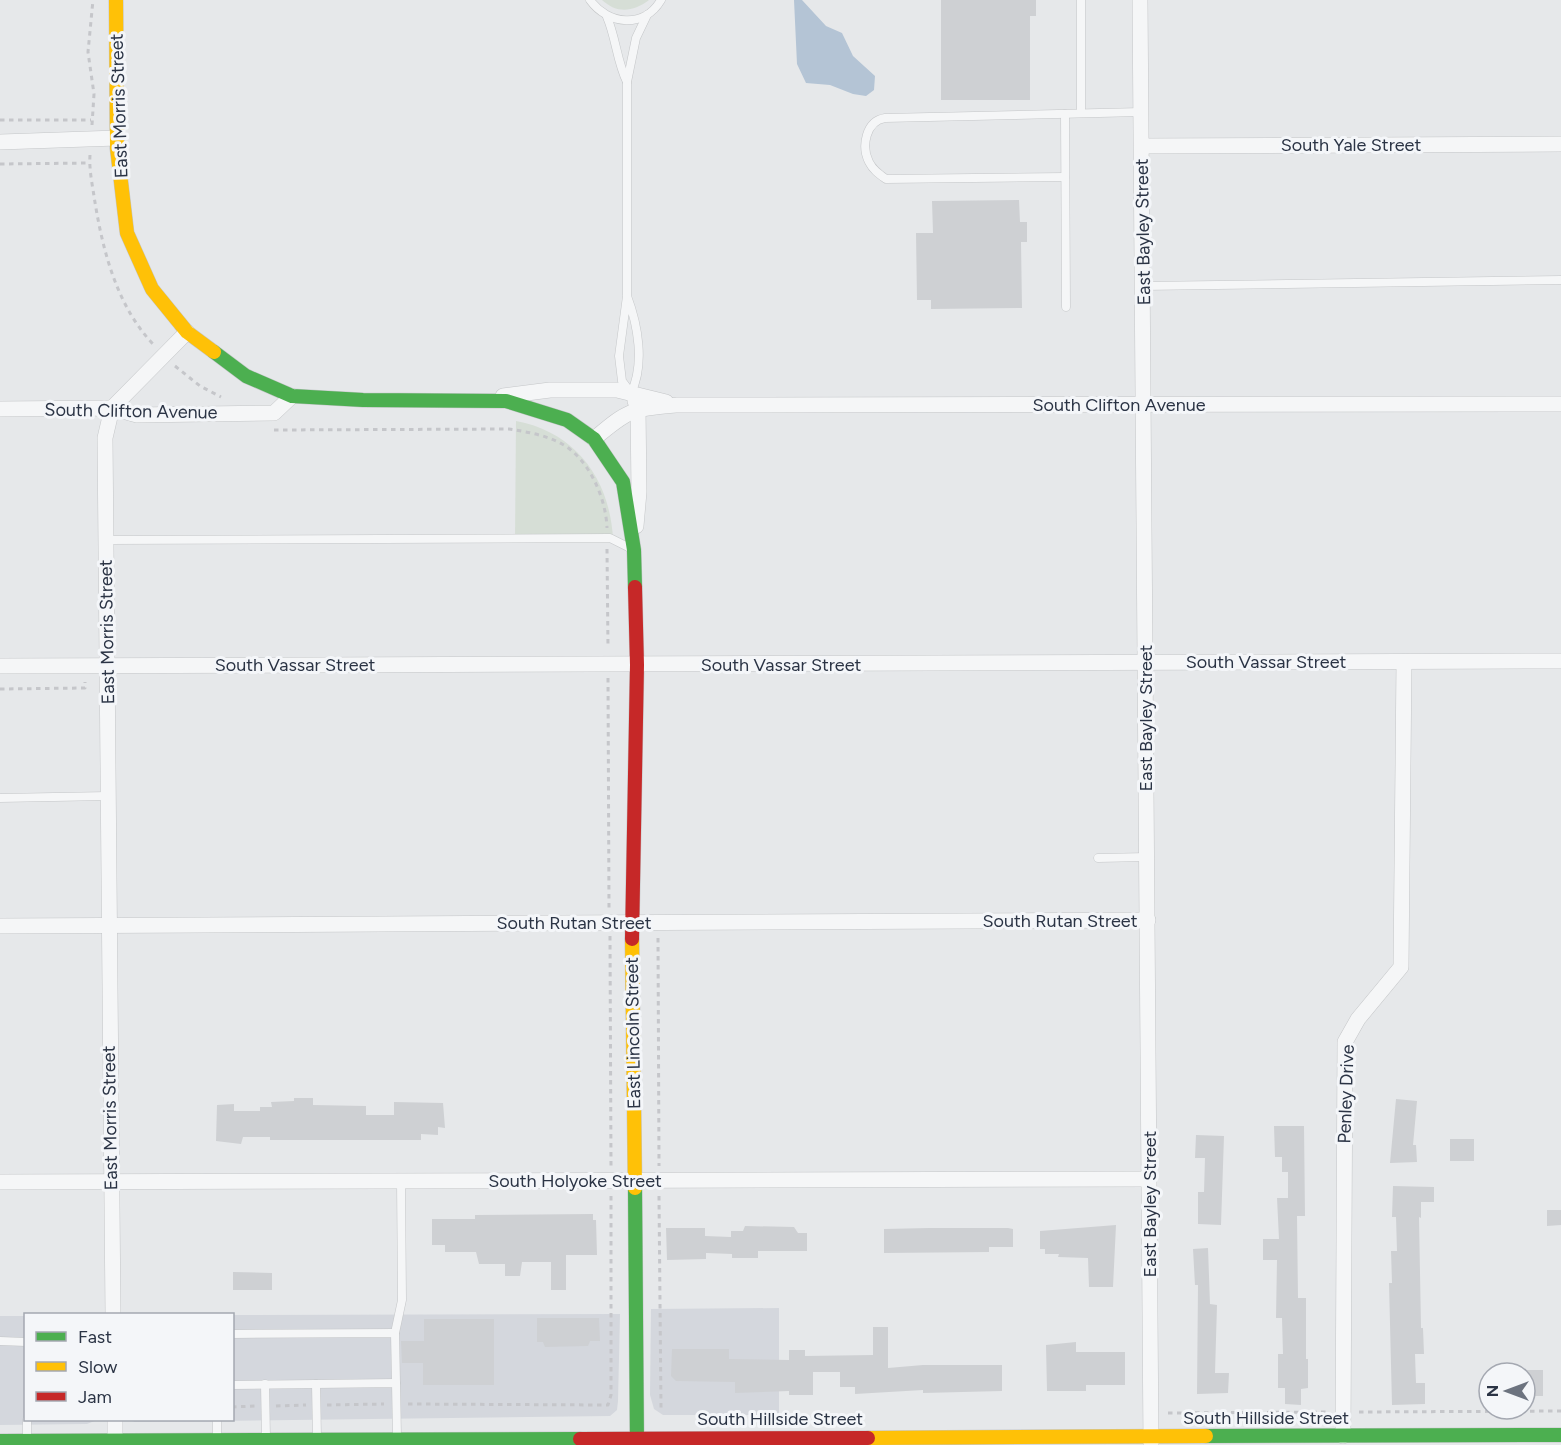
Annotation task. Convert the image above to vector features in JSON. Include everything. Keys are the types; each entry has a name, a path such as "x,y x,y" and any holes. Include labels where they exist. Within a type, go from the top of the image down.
{"street":[{"name":"East Morris Street","path":"116,0 117,138 127,233 152,289 187,332"},
{"name":"East Bayley Street","path":"1140,0 1151,1441"},
{"path":"0,142 117,138"},
{"name":"South Yale Street","path":"1142,146 1561,144"},
{"path":"112,408 187,332"},
{"name":"South Clifton Avenue","path":"187,332 246,376 292,396 363,400 506,401 567,420 594,439 620,416 638,408 677,405 1561,404"},
{"name":"South Clifton Avenue","path":"474,401 550,390 617,390 677,405"},
{"name":"East Lincoln Street","path":"631,393 638,408 639,492 634,550 637,666 632,922 637,1441"},
{"name":"South Clifton Avenue","path":"0,409 112,408 137,415 274,412 292,396"},
{"name":"East Morris Street","path":"112,408 105,438 113,1313"},
{"name":"East Lincoln Street","path":"594,439 623,482 634,550"},
{"name":"South Vassar Street","path":"0,666 637,666 1561,661"},
{"name":"Penley Drive","path":"1343,1436 1345,1042 1358,1019 1401,967 1404,662"},
{"name":"South Rutan Street","path":"0,926 1148,920"},
{"name":"South Holyoke Street","path":"0,1182 1149,1179"},
{"path":"115,1421 115,1442"},
{"name":"South Hillside Street","path":"0,1441 115,1442 398,1438 637,1441 1151,1441 1343,1436 1404,1440 1561,1435"}],"lane":[{"path":"590,0 608,17 615,35 619,67 627,82"},
{"path":"631,393 622,381 619,356 627,296 627,82 636,38 647,15 661,0"},
{"path":"1081,0 1081,114"},
{"path":"608,17 621,21 634,20 647,15"},
{"path":"1065,177 886,179 875,172 866,154 868,130 879,119 1141,112"},
{"path":"1065,114 1066,307"},
{"path":"1143,286 1561,280"},
{"path":"627,296 637,334 638,369 631,393"},
{"path":"106,540 607,538 634,550"},
{"path":"0,798 108,796"},
{"path":"1098,858 1147,857"},
{"path":"398,1438 395,1333 402,1300 401,1181"},
{"path":"234,1334 395,1333"},
{"path":"0,1341 24,1342"},
{"path":"234,1385 396,1383"},
{"path":"265,1384 266,1439"},
{"path":"316,1384 317,1439"},
{"path":"27,1421 27,1440"},
{"path":"217,1421 217,1439"}],"path":[{"path":"93,0 88,52 94,94 90,164 101,244 121,296 145,335 200,386 223,398 223,413"},
{"path":"0,120 92,120"},
{"path":"0,164 90,164"},
{"path":"234,1407 397,1404 608,1405 611,1395 607,538 601,493 585,466 564,445 541,435 508,429 271,430"},
{"path":"1168,1413 1561,1411"}],"shaded area":[{"path":"602,0 649,0 637,7 625,10 613,8"},
{"path":"516,421 556,436 586,462 605,497 613,539 515,539"},
{"path":"779,1308 779,1415 663,1415 654,1409 650,1395 651,1309"},
{"path":"620,1314 617,1410 610,1416 234,1421 234,1315"},
{"path":"0,1316 24,1316 24,1421 94,1421 87,1424 0,1425"},
{"path":"132,1421 214,1421 135,1422"}],"water":[{"path":"794,0 802,0 826,26 842,33 853,56 875,76 874,90 866,96 853,94 830,85 806,83 797,64"}],"building":[{"path":"941,0 1036,0 1036,16 1030,16 1030,100 941,100"},
{"path":"1019,200 1020,222 1027,222 1027,242 1021,242 1022,308 931,309 931,300 917,300 916,233 933,233 932,201"},
{"path":"294,1098 313,1098 313,1105 366,1106 366,1115 394,1115 394,1102 443,1103 445,1128 438,1127 438,1135 421,1134 421,1140 270,1140 270,1137 243,1137 241,1144 216,1141 217,1105 234,1104 234,1111 260,1111 260,1107 272,1107 271,1102 294,1101"},
{"path":"1396,1099 1417,1101 1413,1145 1416,1145 1417,1162 1390,1163"},
{"path":"1274,1126 1304,1126 1305,1216 1297,1216 1298,1298 1306,1298 1308,1388 1301,1389 1301,1405 1285,1404 1285,1388 1278,1388 1278,1354 1283,1354 1282,1318 1276,1318 1277,1260 1263,1260 1263,1239 1279,1239 1277,1198 1288,1198 1288,1172 1282,1172 1282,1157 1275,1157"},
{"path":"1196,1135 1224,1136 1221,1225 1198,1224 1198,1192 1204,1192 1205,1158 1195,1158"},
{"path":"1450,1139 1474,1139 1474,1161 1450,1161"},
{"path":"1393,1186 1434,1187 1434,1202 1421,1202 1421,1218 1419,1217 1421,1328 1423,1328 1424,1354 1415,1354 1416,1383 1425,1383 1425,1404 1392,1405 1389,1283 1392,1283 1391,1251 1397,1251 1396,1217 1392,1217"},
{"path":"1547,1210 1561,1210 1561,1225 1547,1226"},
{"path":"593,1214 593,1220 596,1220 597,1255 566,1255 566,1290 551,1290 551,1262 522,1262 520,1276 505,1276 505,1264 479,1264 476,1252 445,1252 445,1245 432,1245 432,1219 475,1219 475,1215"},
{"path":"1116,1225 1113,1287 1089,1287 1088,1258 1058,1257 1059,1254 1045,1254 1045,1249 1040,1249 1040,1231"},
{"path":"745,1226 794,1227 798,1233 807,1233 807,1251 758,1251 758,1258 732,1258 732,1254 706,1253 706,1259 667,1260 666,1228 705,1228 705,1236 731,1237 731,1231 743,1231"},
{"path":"884,1229 1013,1229 1013,1247 989,1247 989,1252 884,1253"},
{"path":"1208,1248 1210,1304 1217,1305 1215,1373 1229,1373 1228,1393 1197,1394 1198,1285 1195,1285 1193,1249"},
{"path":"233,1272 272,1273 272,1290 233,1290"},
{"path":"537,1318 599,1318 600,1341 590,1341 588,1346 545,1347 543,1342 537,1342"},
{"path":"424,1319 494,1319 494,1385 423,1385 423,1363 402,1363 401,1341 424,1341"},
{"path":"873,1327 888,1327 888,1368 923,1365 1002,1365 1002,1391 923,1393 923,1390 855,1394 855,1387 840,1387 840,1372 813,1372 813,1395 789,1395 789,1391 735,1393 735,1382 676,1381 671,1376 672,1349 729,1349 729,1359 789,1360 789,1350 805,1350 805,1356 873,1355"},
{"path":"1076,1342 1076,1352 1125,1352 1125,1385 1086,1385 1086,1391 1047,1391 1046,1345"},
{"path":"1537,1370 1543,1370 1543,1396 1537,1396"}],"traffic: fast":[{"path":"214,352 246,376 292,396 363,400 506,401 567,420 594,439 623,482 634,550 635,587"},
{"path":"635,1188 637,1445"},
{"path":"1206,1436 1561,1435"},
{"path":"0,1441 580,1439"}],"traffic: slow":[{"path":"116,0 117,148 127,233 152,289 187,332 214,352"},
{"path":"632,939 635,1188"},
{"path":"868,1438 1206,1436"}],"traffic: jam":[{"path":"632,939 637,665 635,587"},
{"path":"580,1439 868,1438"}]}
